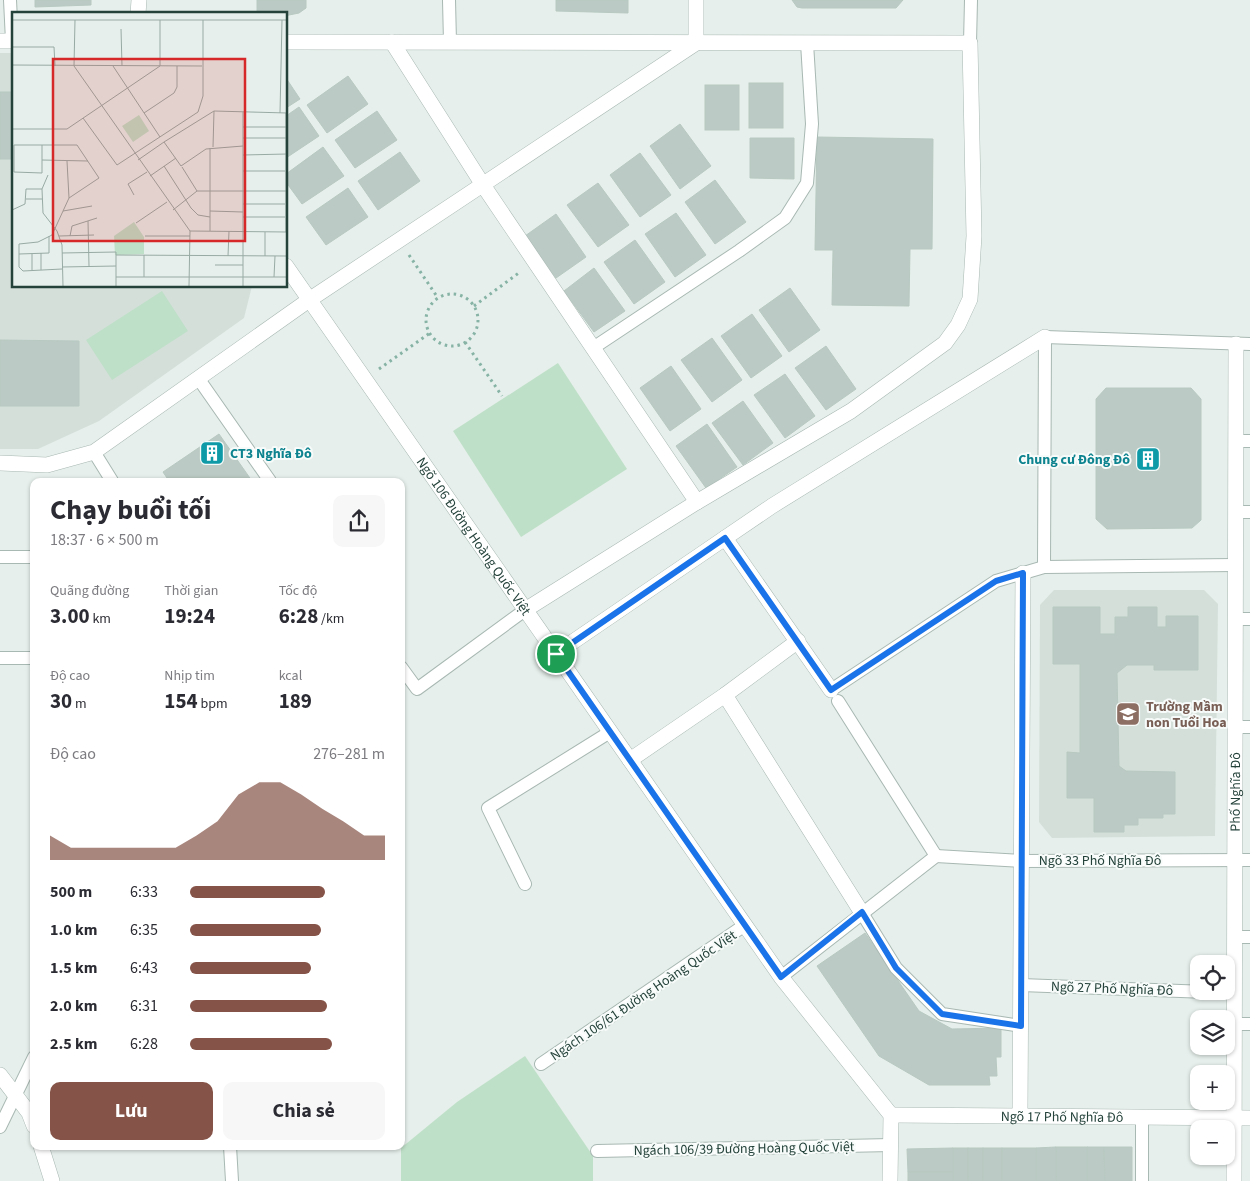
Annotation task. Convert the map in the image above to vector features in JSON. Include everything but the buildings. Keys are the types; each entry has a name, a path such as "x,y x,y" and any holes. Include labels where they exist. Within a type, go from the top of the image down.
{"street":[{"path":"696,0 696,43"},
{"path":"288,42 970,43 974,236 970,299 958,325 945,343 851,411 697,502 525,610"},
{"path":"392,42 483,185 697,502"},
{"path":"0,463 47,464 94,452 309,300 696,43"},
{"name":"Ngõ 106 Đường Hoàng Quốc Việt","path":"288,269 781,977 891,1115"},
{"path":"556,654 772,506 1045,337"},
{"name":"Phố Nghĩa Đô","path":"1234,955 1234,860 1242,727 1242,619 1235,565 1243,512 1243,344"},
{"path":"725,538 835,696"},
{"path":"1020,1115 1023,573"},
{"path":"630,760 726,695 798,641"},
{"path":"726,695 862,912"},
{"name":"Phố Nghĩa Đô","path":"1234,1055 1234,1181"},
{"path":"0,1075 30,1116"},
{"path":"890,1181 891,1115"},
{"name":"Ngõ 17 Phố Nghĩa Đô","path":"891,1115 1250,1118"},
{"path":"42,1150 52,1181"}],"lane":[{"path":"9,41 10,0"},
{"path":"450,0 450,42"},
{"path":"970,43 971,0"},
{"path":"593,348 739,251 785,218 807,183 812,124 807,43"},
{"path":"1044,567 1045,337 1243,344"},
{"path":"198,378 268,478"},
{"path":"94,452 110,478"},
{"path":"0,557 30,557"},
{"path":"781,977 936,856 835,696 996,581 1044,567 1235,565"},
{"path":"405,672 417,689 525,610"},
{"path":"0,658 30,658"},
{"path":"525,884 488,808 610,732"},
{"name":"Ngõ 33 Phố Nghĩa Đô","path":"936,856 1021,861 1250,860"},
{"path":"862,912 896,968 942,1014 1021,1026"},
{"name":"Ngách 106/61 Đường Hoàng Quốc Việt","path":"541,1064 745,925"},
{"path":"1234,937 1250,937"},
{"name":"Ngõ 27 Phố Nghĩa Đô","path":"1021,985 1190,991"},
{"path":"1235,1024 1250,1024"},
{"path":"0,1127 30,1065"},
{"path":"1142,1116 1142,1181"},
{"name":"Ngách 106/39 Đường Hoàng Quốc Việt","path":"597,1151 891,1145"},
{"path":"230,1150 232,1181"}],"path":[{"path":"399,240 438,298"},
{"path":"474,306 534,260"},
{"path":"451,294 460,295 468,299 474,306 478,315 478,324 475,332 465,342 453,346 444,344 436,340 426,325 429,307 438,298 451,294"},
{"path":"364,379 430,333"},
{"path":"465,342 502,396"}],"shaded area":[{"path":"0,53 12,53 12,288 252,288 244,318 99,421 38,449 0,449"},
{"name":"Trường Mầm non Tuổi Hoa","path":"1054,590 1204,590 1218,604 1215,836 1052,838 1039,822 1040,605"}],"green space":[{"path":"162,291 188,331 112,380 86,340"},
{"path":"558,363 627,469 521,537 453,431"},
{"path":"525,1056 593,1156 593,1181 401,1181 401,1150 405,1150 405,1145 457,1102"}],"place":[{"name":"CT3 Nghĩa Đô","path":"212,453"},
{"name":"Chung cư Đông Đô","path":"1148,459"},
{"name":"Trường Mầm non Tuổi Hoa","path":"1128,714"}],"route":[{"path":"725,538 831,690 996,581 1023,573 1021,1026 942,1014 896,968 862,912 781,977 556,654 725,538"}]}
